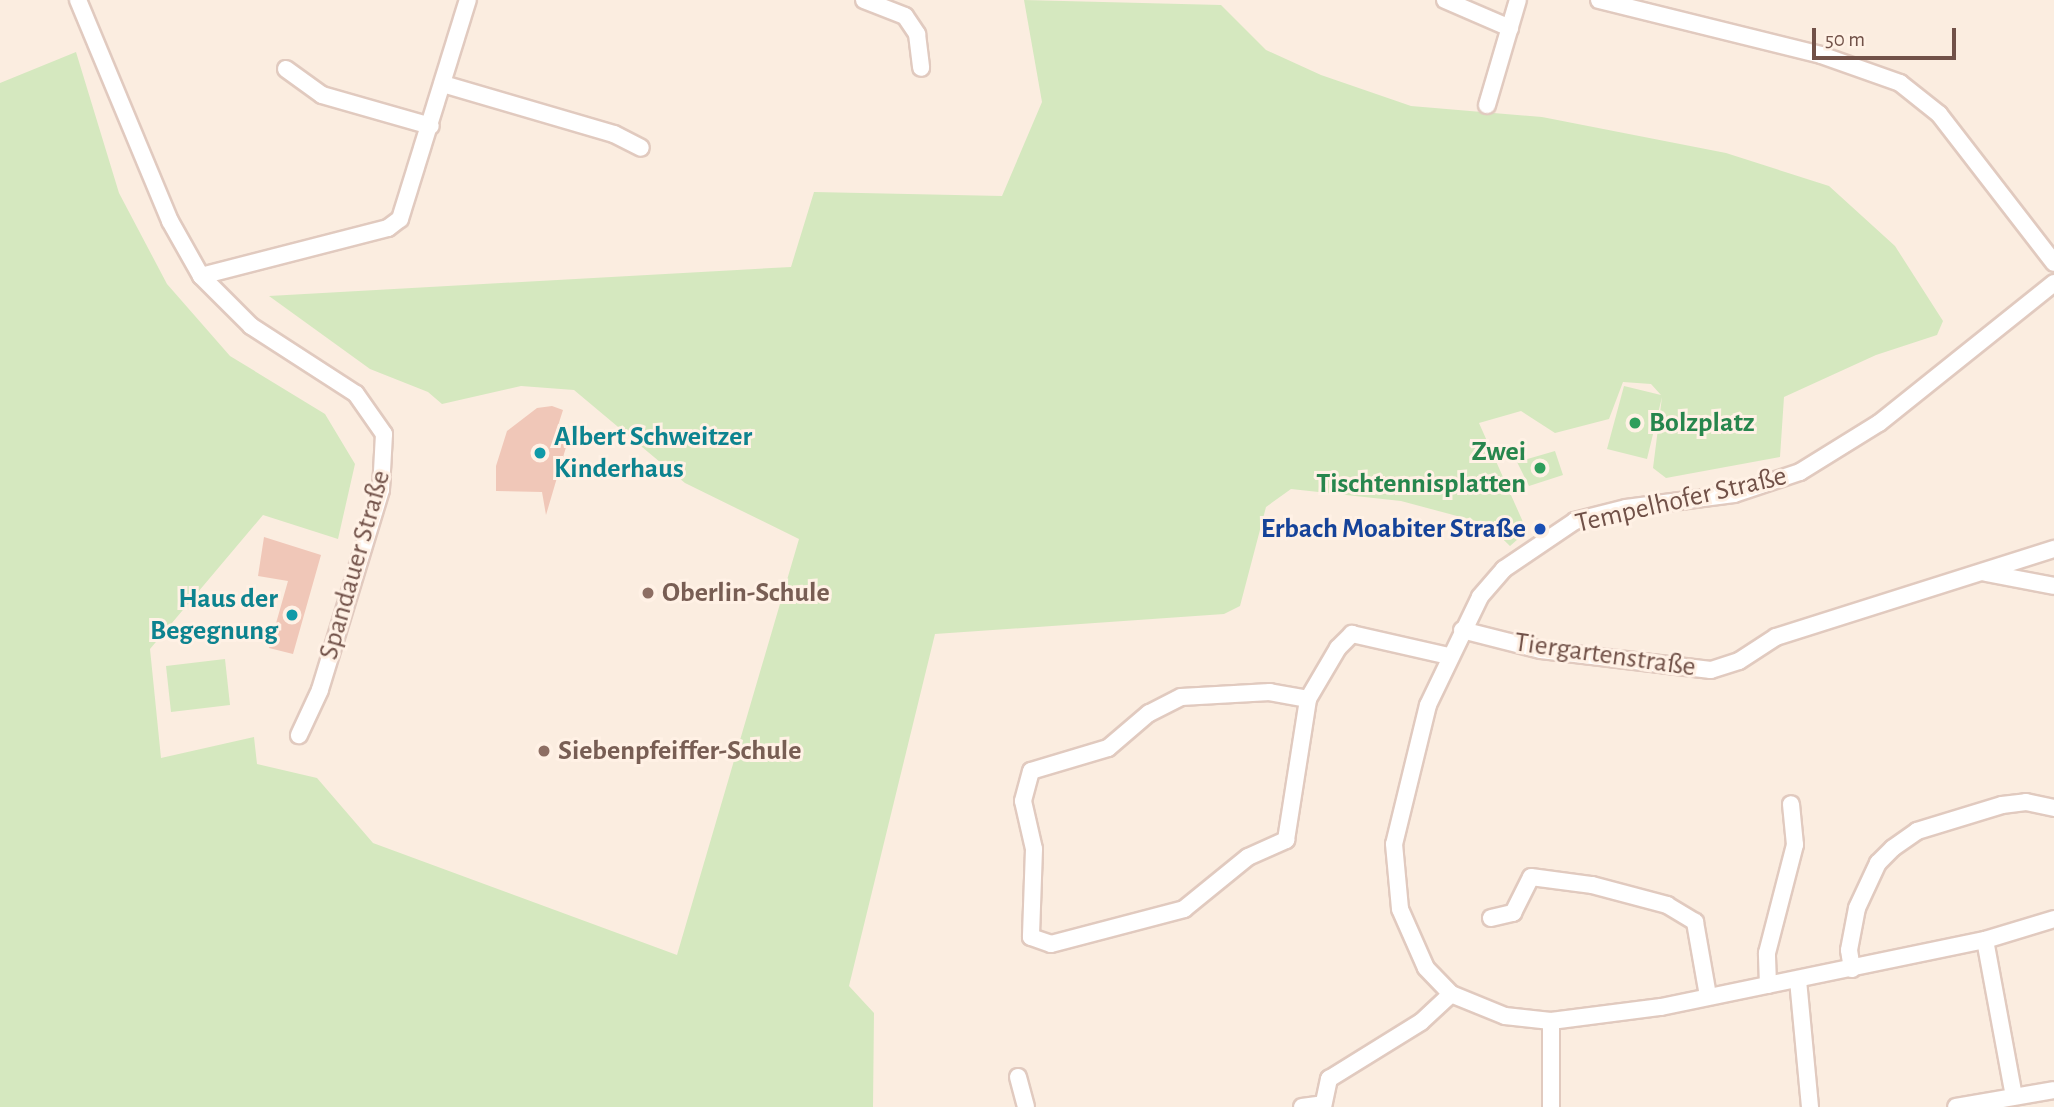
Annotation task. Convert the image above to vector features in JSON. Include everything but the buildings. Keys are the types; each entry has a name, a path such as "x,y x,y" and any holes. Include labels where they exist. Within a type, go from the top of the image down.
{"street":[{"name":"Spandauer Straße","path":"78,0 170,221 201,275 251,326 356,394 384,433 381,489 320,690 299,735"},
{"path":"201,275 388,228 400,219 409,201 468,0"},
{"path":"864,0 905,16 917,34 921,68"},
{"path":"1445,0 1510,28"},
{"path":"1487,105 1518,0"},
{"path":"1599,0 1821,55 1900,83 1939,114 2054,263"},
{"path":"286,69 321,95 432,126"},
{"path":"443,85 614,134 641,148"},
{"name":"Tempelhofer Straße","path":"2054,282 1880,423 1800,472 1734,494 1626,508 1575,521 1504,569 1462,630 1449,656 1410,758 1394,844 1400,908 1410,939 1426,968 1451,994 1505,1016 1551,1021 1708,996 1985,940 2054,919"},
{"name":"Tiergartenstraße","path":"1462,630 1541,650 1711,670 1739,661 1776,637 2054,549"},
{"name":"Tiergartenstraße","path":"1983,573 2054,586"},
{"path":"1308,699 1270,692 1181,697 1149,713 1108,748 1031,771 1023,801 1034,849 1031,937 1051,944 1184,909 1248,858 1276,849 1291,828 1296,752 1308,699 1338,648 1352,634 1449,656"},
{"path":"1852,969 1851,930 1864,887 1893,848 1917,831 2002,805 2026,802 2054,808"},
{"path":"1769,985 1767,953 1796,845 1791,804"},
{"path":"1491,918 1513,913 1531,877 1592,885 1667,905 1695,922 1708,996"},
{"path":"1985,940 2014,1096"},
{"path":"1798,979 1810,1107"},
{"path":"1302,1107 1323,1105 1329,1079 1421,1022 1451,994"},
{"path":"1551,1021 1551,1107"},
{"path":"1018,1077 1026,1107"},
{"path":"1956,1107 2054,1090"}],"green space":[{"path":"1024,0 1221,5 1266,50 1321,75 1411,106 1542,117 1726,153 1829,186 1895,246 1943,321 1937,335 1876,355 1784,397 1780,457 1666,478 1653,468 1662,397 1647,459 1607,449 1624,386 1661,395 1651,384 1623,382 1609,419 1555,433 1521,411 1479,423 1527,531 1510,546 1487,524 1401,501 1291,489 1266,507 1240,606 1224,614 935,634 849,986 874,1013 873,1107 0,1107 0,83 76,52 119,193 167,284 230,356 325,414 355,464 338,539 263,515 150,649 161,758 254,737 257,764 317,778 373,843 677,955 799,539 685,483 574,390 521,386 442,404 428,392 370,369 269,296 791,267 814,192 1002,196 1042,102"},
{"name":"Zwei Tischtennisplatten","path":"1555,451 1563,475 1529,486 1517,462"},
{"path":"225,659 230,705 171,712 166,666"}],"place":[{"name":"Bolzplatz","path":"1635,423"},
{"name":"Albert Schweitzer Kinderhaus","path":"540,453"},
{"name":"Zwei Tischtennisplatten","path":"1540,468"},
{"name":"Erbach Moabiter Straße","path":"1540,529"},
{"name":"Oberlin-Schule","path":"648,593"},
{"name":"Haus der Begegnung","path":"292,615"},
{"name":"Siebenpfeiffer-Schule","path":"544,751"}]}
